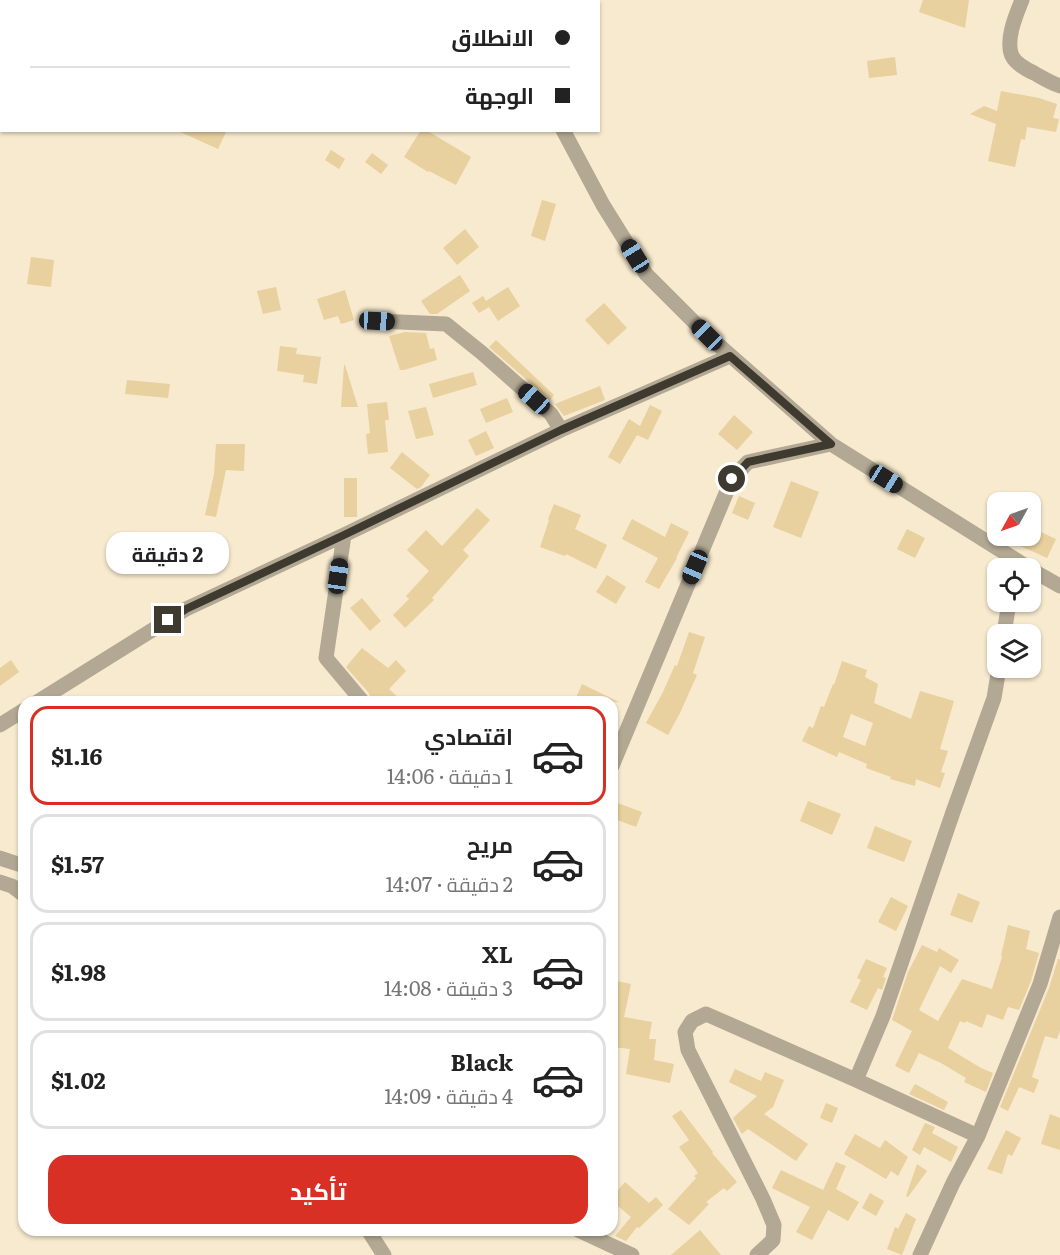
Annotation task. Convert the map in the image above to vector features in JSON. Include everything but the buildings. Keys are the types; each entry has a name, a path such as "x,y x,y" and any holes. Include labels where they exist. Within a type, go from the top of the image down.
{"street":[{"path":"1022,0 1015,17 1010,42 1012,57 1021,66 1060,86"},
{"path":"563,132 603,205 646,274 730,356 831,444 1004,558"},
{"path":"377,321 446,324 551,414 561,430"},
{"path":"47,696 186,609 561,430 730,356"},
{"path":"618,752 732,479 748,462 831,444"},
{"path":"344,535 326,658 358,696"},
{"path":"1041,575 1060,586"},
{"path":"856,1080 883,1016 994,698 997,678"},
{"path":"0,725 18,714"},
{"path":"0,858 18,864"},
{"path":"0,882 18,890"},
{"path":"920,1255 953,1183 978,1136 1040,984 1060,917"},
{"path":"757,1255 772,1240 774,1225 688,1050 685,1032 692,1020 706,1014 978,1136"},
{"path":"372,1236 384,1255"},
{"path":"591,1236 632,1255"}],"route":[{"path":"168,620 186,609 561,430 730,356 831,444 748,462 732,479"}]}
